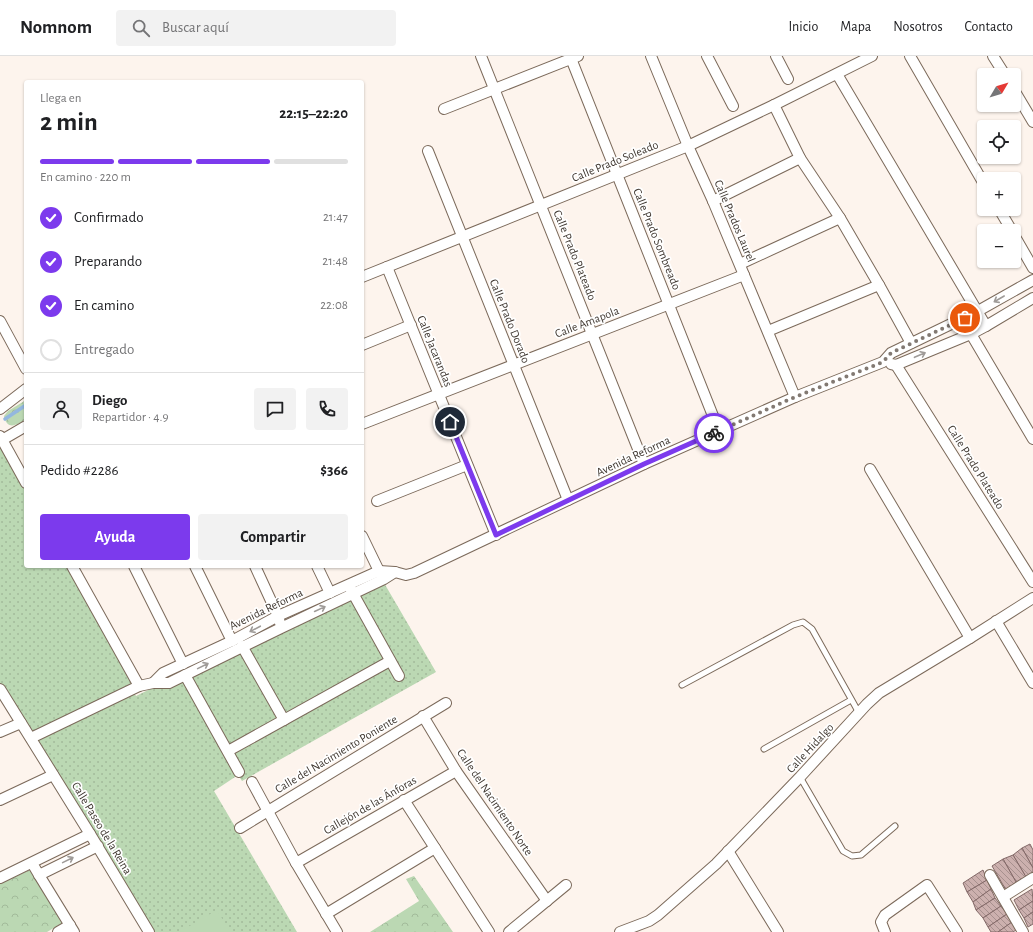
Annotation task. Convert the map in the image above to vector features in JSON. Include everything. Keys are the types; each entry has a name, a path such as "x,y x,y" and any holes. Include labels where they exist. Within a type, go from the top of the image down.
{"street":[{"name":"Calle Prado Plateado","path":"481,56 644,464"},
{"name":"Calle Prados Laurel","path":"651,56 795,397"},
{"path":"707,56 733,106"},
{"path":"776,56 788,79"},
{"name":"Calle Prado Soleado","path":"364,276 688,146 872,56"},
{"path":"910,56 977,172"},
{"path":"993,56 1001,68"},
{"path":"444,109 573,57"},
{"name":"Calle Prado Sombreado","path":"573,57 617,174 719,431"},
{"path":"837,74 986,326"},
{"path":"1021,102 1033,122"},
{"path":"774,105 800,158 840,218 911,343"},
{"name":"Calle Prado Dorado","path":"428,151 568,500"},
{"path":"713,201 800,158"},
{"path":"740,264 840,218"},
{"path":"1021,247 1033,268"},
{"name":"Calle Jacarandas","path":"387,267 496,535"},
{"name":"Calle Amapola","path":"364,423 744,275"},
{"name":"Avenida Reforma","path":"153,682 163,673 232,641 278,616 348,584 395,572 406,575 414,573 644,464 795,397 883,362 891,353 978,311 1033,280"},
{"path":"768,331 879,285"},
{"path":"883,362 896,365 971,334 1033,298"},
{"path":"0,321 24,365"},
{"path":"364,344 411,324"},
{"path":"971,334 1033,439"},
{"name":"Calle Prado Plateado","path":"896,365 1033,582"},
{"path":"0,409 24,391"},
{"path":"24,427 1,438 24,478"},
{"path":"377,501 467,465"},
{"path":"870,469 970,638"},
{"path":"364,540 382,575"},
{"path":"73,568 139,686"},
{"path":"135,568 183,664"},
{"path":"196,568 232,641"},
{"path":"256,568 278,616 281,628"},
{"path":"318,568 330,593"},
{"name":"Avenida Reforma","path":"31,738 139,686 153,682 169,683 242,646 353,594 382,575"},
{"path":"348,584 399,676"},
{"name":"Calle Hidalgo","path":"620,932 649,921 658,915 716,864 879,693 1033,598"},
{"path":"996,621 1033,683"},
{"path":"242,646 284,720"},
{"path":"228,751 390,661"},
{"path":"185,675 239,772"},
{"name":"Calle Paseo de la Reina","path":"0,689 54,774 149,932"},
{"name":"Calle del Nacimiento Poniente","path":"240,828 446,702"},
{"name":"Calle del Nacimiento Norte","path":"423,716 456,771 547,901"},
{"path":"0,732 21,722"},
{"name":"Callejón de las Ánforas","path":"296,863 456,771"},
{"path":"0,800 54,774"},
{"path":"252,782 296,863 337,932"},
{"path":"404,800 488,932"},
{"path":"0,878 90,834"},
{"path":"39,875 98,846"},
{"path":"326,914 435,848"},
{"path":"728,850 778,932"},
{"path":"32,863 72,928 58,932"},
{"path":"990,874 1023,932"},
{"path":"1003,897 1033,878"},
{"path":"509,932 566,885"},
{"path":"885,932 881,922 885,915 927,885 957,932"}],"lane":[{"path":"682,685 793,625 803,622 812,629 859,713"},
{"path":"764,749 851,700"},
{"path":"800,777 843,851 852,856 861,854 895,826"}],"green space":[{"path":"24,401 24,420 16,425 7,424 4,416 8,411"},
{"path":"0,443 24,480 24,568 73,568 139,686 132,689 136,696 380,576 436,672 242,781 238,775 214,791 297,932 149,932 0,687"},
{"path":"30,870 62,923 47,932 0,932 0,884"},
{"path":"414,876 453,932 370,932 419,901 406,879"},
{"path":"217,910 230,932 181,932 181,931"}],"building":[{"path":"1030,844 1033,850 1033,868 1022,848"},
{"path":"1022,848 1033,868 1033,872 1026,877 1013,855"},
{"path":"1013,855 1026,877 1016,882 1003,859"},
{"path":"1003,859 1016,882 1006,890 992,866"},
{"path":"983,870 987,880 967,892 963,883"},
{"path":"987,880 991,889 973,902 967,892"},
{"path":"991,889 995,898 976,910 973,902"},
{"path":"1032,889 1033,901 1019,910 1014,900"},
{"path":"995,898 1001,906 983,918 976,910"},
{"path":"1033,901 1033,912 1024,918 1019,910"},
{"path":"1001,906 1007,914 988,927 983,918"},
{"path":"1033,912 1033,924 1028,927 1024,918"},
{"path":"1007,914 1012,922 998,932 991,932 988,927"},
{"path":"1012,922 1016,930 1013,932 998,932"}],"waterway":[{"path":"5,419 24,406"}],"way so far":[{"path":"714,433 795,397 883,362 891,353 965,318"}],"route":[{"path":"450,422 496,535 644,464 714,433"}]}
